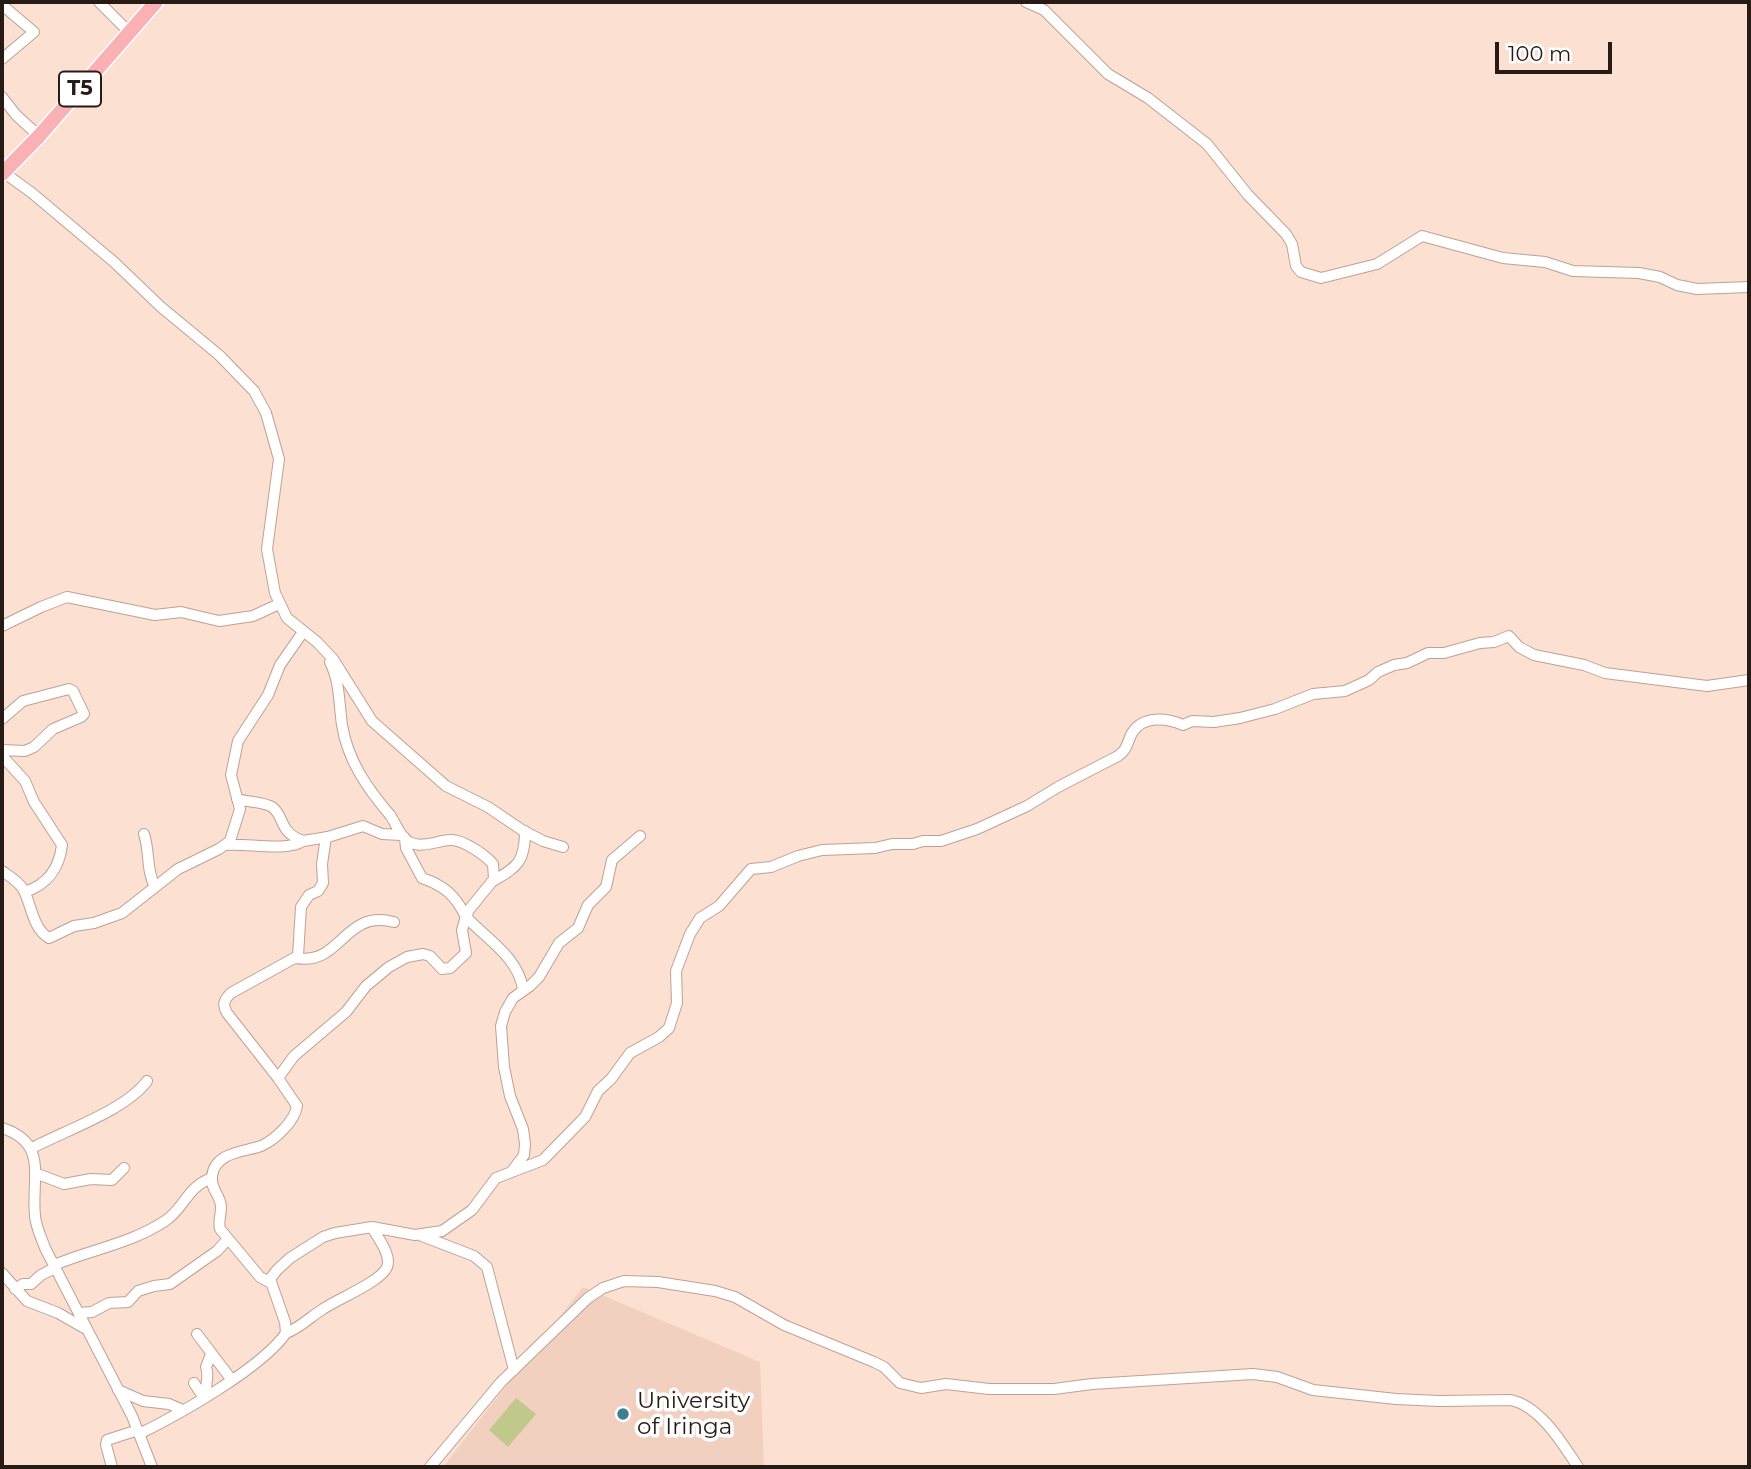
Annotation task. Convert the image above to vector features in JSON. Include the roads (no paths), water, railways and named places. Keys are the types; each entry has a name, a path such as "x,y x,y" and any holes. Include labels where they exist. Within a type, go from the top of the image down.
{"highway":[{"name":"T5","path":"2,173 39,136 156,2"}],"street":[{"path":"99,2 129,32"},
{"path":"1026,2 1044,10 1108,74 1147,98 1207,144 1248,195 1286,234 1292,244 1297,266 1306,274 1321,278 1377,264 1422,236 1503,258 1545,262 1573,271 1594,270 1660,277 1697,289 1749,287"},
{"path":"2,5 34,32 2,59"},
{"path":"2,97 39,136"},
{"path":"2,173 32,193 114,262 161,307 219,355 254,391 266,413 279,459 267,549 268,565 279,604 287,618 329,654 370,718 446,786 488,807 525,831 563,847"},
{"path":"2,626 65,598 155,615 184,612 219,621 253,616 279,604"},
{"path":"226,845 233,836 240,809 231,775 238,741 268,695 280,666 303,632"},
{"path":"422,1236 442,1230 468,1214 489,1184 503,1174 543,1160 585,1117 597,1091 611,1079 630,1053 659,1037 669,1028 677,1003 676,971 690,934 703,916 719,906 751,869 771,867 822,850 942,841 977,830 1027,806 1118,756 1126,749 1133,732 1148,720 1171,720 1183,725 1192,721 1214,722 1259,714 1313,694 1350,690 1378,672 1428,653 1444,653 1509,636 1519,647 1534,654 1584,665 1605,673 1707,686 1749,680"},
{"path":"329,654 340,694 344,734 361,779 393,820 422,878 436,882 447,890 469,921 496,944 516,968 523,990"},
{"path":"2,719 23,701 69,689 74,691 84,714 53,729 34,747 25,751 2,750 2,763"},
{"path":"3,757 27,784 34,802 62,845 55,872 36,888 25,892"},
{"path":"237,799 270,805 286,831 303,841"},
{"path":"2,871 25,892 33,917 48,938 74,926 92,924 122,913 178,869 226,845 288,847 363,826 382,834 403,837 417,844 460,841 489,860 495,870 493,881"},
{"path":"278,1078 294,1056 351,1008 366,986 389,967 419,954 430,956 442,969 455,965 466,953 462,930 466,916 493,881 512,869 522,858 525,831"},
{"path":"144,834 148,845 148,867 155,887"},
{"path":"512,1171 524,1154 525,1137 510,1096 504,1067 501,1026 511,1001 539,976 556,948 576,930 588,905 603,891 612,860 640,836"},
{"path":"296,958 299,953 302,904 323,883 322,864 326,837"},
{"path":"271,1283 260,1277 219,1224 221,1206 212,1186 212,1178 215,1168 224,1159 241,1150 268,1142 294,1118 296,1102 227,1013 224,1001 232,993 296,958 325,955 347,933 362,923 378,919 394,922"},
{"path":"32,1148 70,1132 126,1100 147,1081"},
{"path":"2,1128 18,1135 32,1148 36,1224 54,1267 118,1390 152,1467"},
{"path":"35,1173 57,1183 68,1184 112,1180 124,1168"},
{"path":"15,1289 23,1284 31,1284 54,1267 135,1237 161,1224 169,1219 194,1187 212,1178"},
{"path":"112,1467 107,1440 138,1432 183,1410 231,1379 275,1346 286,1333 300,1326 321,1309 368,1284 386,1270 388,1261 372,1227"},
{"path":"286,1333 285,1322 271,1283 276,1270 323,1237 372,1227 422,1236 474,1256 487,1266 514,1370"},
{"path":"79,1313 92,1312 110,1303 128,1302 138,1291 170,1284 217,1251 228,1239"},
{"path":"2,1273 30,1304 58,1313 86,1329"},
{"path":"430,1467 514,1370 594,1293 624,1281 658,1282 735,1297 784,1325 881,1365 900,1383 921,1388 950,1384 989,1389 1054,1389 1092,1384 1253,1374 1277,1377 1312,1390 1396,1399 1511,1400 1521,1403 1543,1422 1578,1467"},
{"path":"197,1334 231,1379"},
{"path":"205,1396 209,1373 206,1367 211,1354"},
{"path":"194,1383 205,1396"},
{"path":"118,1390 143,1401 169,1404 183,1410"}],"place":[{"name":"University of Iringa","path":"623,1414"}]}
